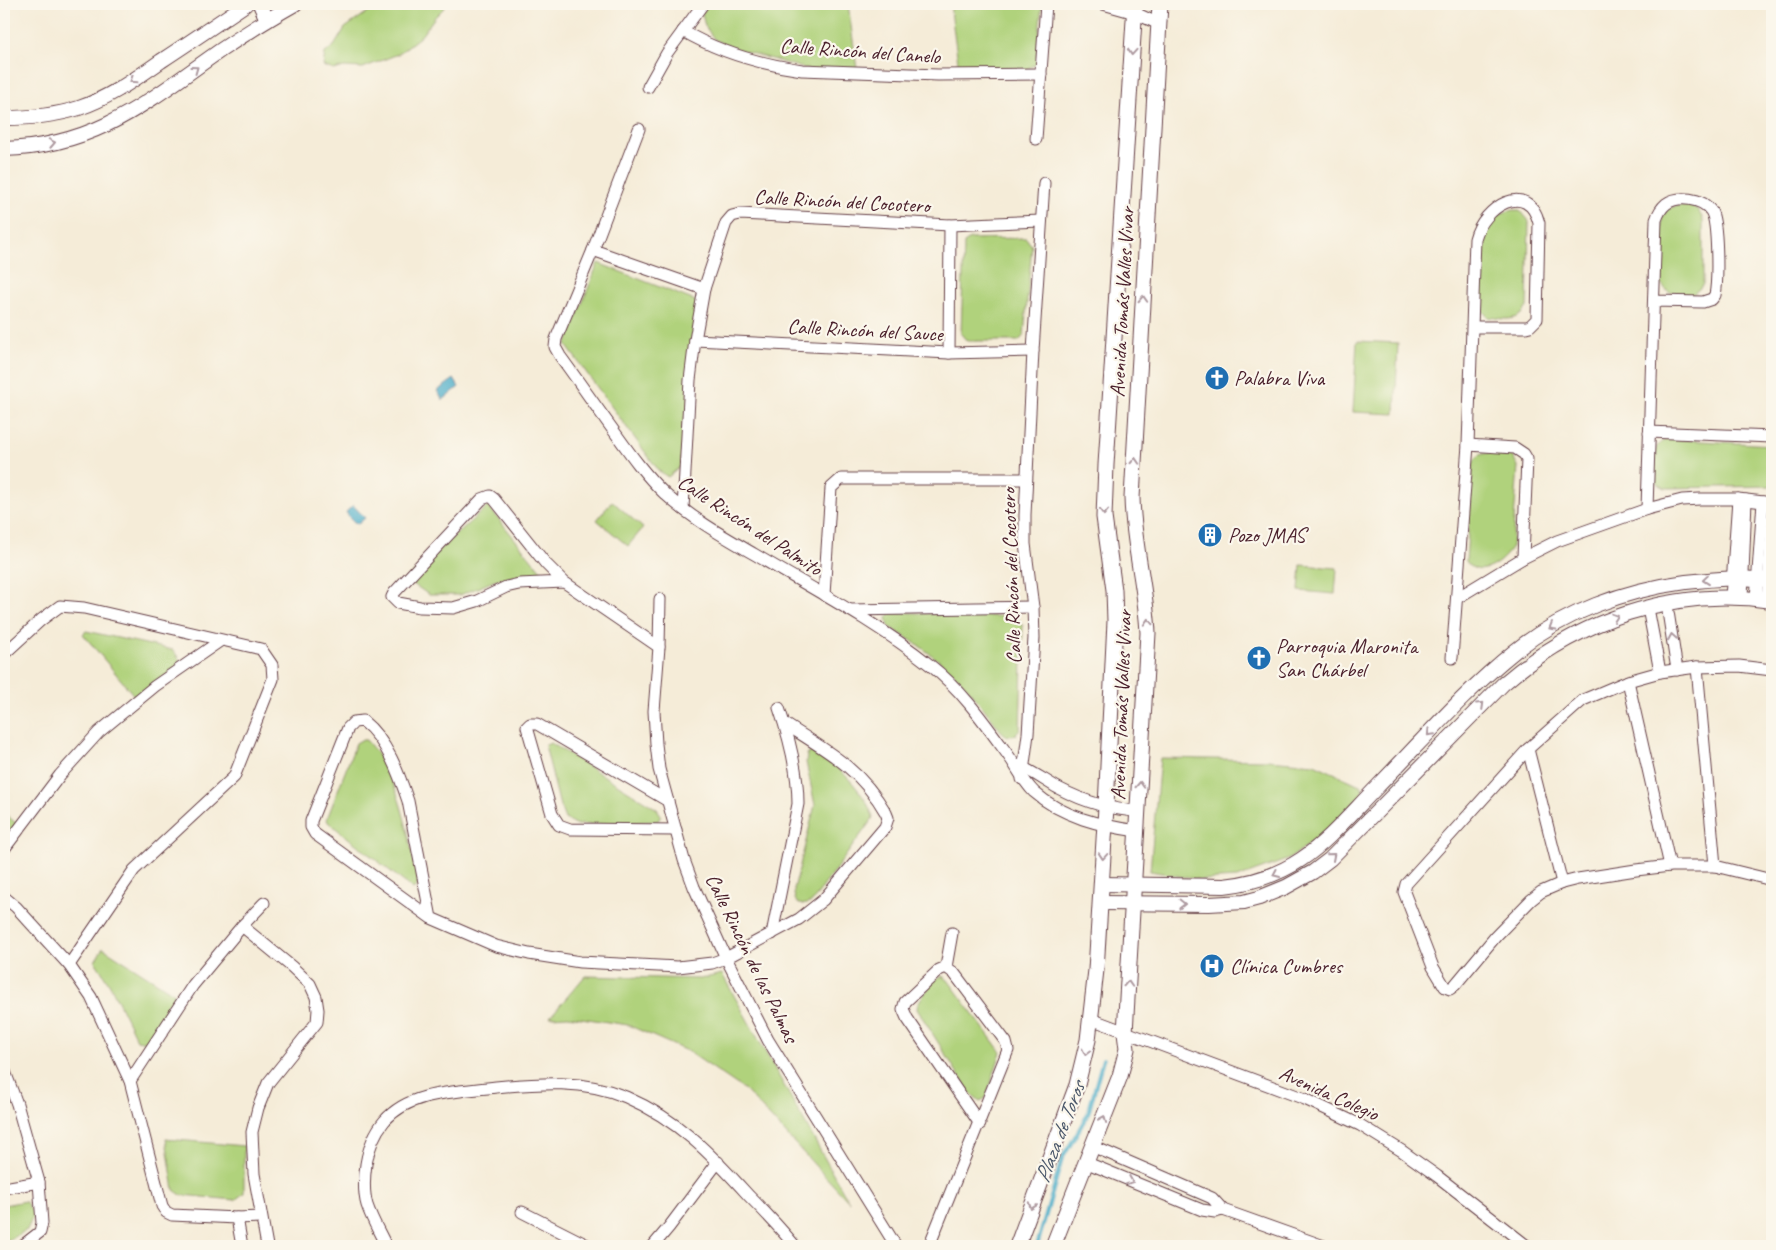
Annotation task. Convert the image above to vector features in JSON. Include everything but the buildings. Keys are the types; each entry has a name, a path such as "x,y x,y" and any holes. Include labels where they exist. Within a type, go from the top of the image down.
{"main road":[{"name":"Avenida Tomás Valles Vivar","path":"1053,1246 1120,1076 1127,1049 1125,1033 1148,633 1145,593 1134,529 1132,498 1160,4"},
{"name":"Avenida Tomás Valles Vivar","path":"1017,1246 1077,1085 1086,1055 1091,1019 1105,826 1115,621 1114,590 1104,517 1135,8"}],"street":[{"path":"4,118 28,118 58,114 103,98 246,4"},
{"path":"260,4 267,20"},
{"path":"4,149 55,143 107,126 158,96 222,49 295,4"},
{"path":"648,87 667,52 703,4"},
{"path":"1036,138 1046,4"},
{"path":"1104,4 1135,8 1159,24"},
{"name":"Calle Rincón del Canelo","path":"683,31 699,40 738,56 784,68 938,75 1041,74"},
{"name":"Calle Rincón del Palmito","path":"639,129 593,250 556,339 555,347 642,470 665,494 683,509 720,534 824,595 913,652 950,681 1019,765 1070,794 1106,807 1138,811"},
{"name":"Calle Rincón del Cocotero","path":"1044,183 1026,479 1025,544 1033,606 1032,675 1019,765 1022,780 1035,793 1063,810"},
{"path":"1647,509 1656,220 1664,205 1670,202 1694,200 1701,202 1711,211 1715,225 1715,295 1712,299 1703,302 1654,301"},
{"path":"1452,658 1468,445 1472,327 1475,239 1485,217 1500,205 1511,202 1525,202 1534,210 1539,224 1537,319 1530,326 1526,327 1472,327"},
{"name":"Calle Rincón del Cocotero","path":"683,509 690,380 695,340 704,288 729,219 736,214 950,226 1041,221"},
{"path":"949,353 950,226"},
{"path":"593,250 704,288"},
{"name":"Calle Rincón del Sauce","path":"695,340 949,353 1033,351"},
{"path":"1649,432 1772,437"},
{"path":"1468,445 1515,448 1524,454 1527,459 1523,558"},
{"path":"824,595 831,488 836,481 840,479 1026,479"},
{"path":"564,582 519,584 506,587 453,608 420,607 398,603 392,597 486,496 490,496 546,564 564,582 659,647"},
{"path":"1100,902 1228,904 1258,898 1280,890 1306,876 1330,859 1503,684 1532,660 1562,641 1596,624 1648,608 1695,599 1736,598 1765,600 1768,502 1682,500 1647,509 1576,533 1523,558 1457,598"},
{"path":"1736,598 1742,500"},
{"path":"1766,537 1772,519"},
{"path":"1740,534 1766,537"},
{"path":"1101,884 1224,886 1244,884 1278,873 1309,854 1345,821 1445,717 1501,663 1533,638 1569,617 1606,601 1648,588 1738,578 1766,580"},
{"name":"Calle Rincón de las Palmas","path":"660,599 659,647 654,711 656,744 659,769 694,887 706,917 768,1040 896,1246"},
{"path":"1667,605 1677,670"},
{"path":"4,654 40,620 60,606 84,608 261,649 272,664 272,680 234,777 134,870 69,965"},
{"path":"848,610 1033,606"},
{"path":"1648,608 1660,672"},
{"path":"4,850 60,774 99,732 155,686 220,641"},
{"path":"1772,670 1739,666 1697,667 1660,672 1628,681 1583,700 1528,749 1406,884 1404,892 1434,967 1445,987 1450,988 1455,985 1496,936 1531,900 1541,892 1562,883 1670,866 1715,866 1772,880"},
{"path":"1697,667 1715,866"},
{"path":"1628,681 1670,866"},
{"path":"772,934 798,804 795,774 779,708"},
{"path":"431,918 403,786 383,744 364,721 354,722 348,728 311,821 311,827 315,834 431,918 496,946 529,954 580,962 678,967 712,963 726,958 800,919 823,900 885,827 888,818 884,809 857,774 843,761 784,724"},
{"path":"668,801 537,724 530,724 528,727 552,814 559,825 570,829 676,830"},
{"path":"1528,749 1562,883"},
{"path":"1070,794 1063,810 1105,826 1137,831"},
{"path":"4,897 16,907 69,965 91,996 130,1081 162,1206 166,1212 172,1215 237,1218 261,1217"},
{"path":"130,1081 193,985 242,926 264,903"},
{"path":"242,926 310,984 316,997 318,1010 318,1022 268,1082 258,1108 252,1132 254,1174 266,1246"},
{"path":"946,967 952,933"},
{"path":"929,1246 1008,1055 1008,1046 954,973 946,967"},
{"path":"946,967 939,970 905,1002 903,1009 980,1124"},
{"name":"Avenida Colegio","path":"1091,1019 1305,1099 1360,1125 1402,1151 1437,1176 1526,1246"},
{"path":"4,1069 18,1104 39,1182 42,1223 40,1232 22,1246"},
{"path":"386,1246 372,1219 367,1204 364,1179 368,1153 375,1133 384,1122 404,1105 423,1098 459,1091 544,1083 567,1083 598,1088 626,1097 661,1115 703,1147 795,1246"},
{"path":"1092,1146 1212,1198 1223,1210 1324,1246"},
{"path":"653,1246 669,1228 718,1162"},
{"path":"1085,1162 1202,1210 1215,1212 1223,1210"},
{"path":"4,1188 39,1182"},
{"path":"522,1212 589,1246"},
{"path":"237,1218 242,1246"}],"green space":[{"path":"379,4 448,4 435,17 421,36 398,54 363,68 344,67 334,70 323,66 325,53 334,46 345,28"},
{"path":"708,4 848,4 857,69 813,71 733,48 714,39 705,26 702,14"},
{"path":"950,4 1042,4 1036,64 1025,70 959,70"},
{"path":"1688,205 1697,209 1703,219 1703,284 1692,295 1668,292 1660,282 1662,217 1670,208"},
{"path":"1520,210 1529,221 1527,307 1519,316 1514,318 1488,317 1480,308 1478,300 1479,258 1483,236 1492,219 1502,213"},
{"path":"1026,238 1032,246 1024,335 1019,341 967,341 961,334 964,243 970,239"},
{"path":"598,263 698,302 700,311 680,467 668,477 659,471 566,345"},
{"path":"1357,341 1398,343 1395,414 1353,412"},
{"path":"1666,439 1772,445 1772,486 1665,488 1652,477 1653,455 1657,446"},
{"path":"1503,452 1513,457 1518,466 1512,547 1497,563 1484,569 1477,569 1471,567 1466,561 1473,463 1478,456"},
{"path":"612,501 643,528 628,546 597,520"},
{"path":"488,506 545,576 520,575 494,581 460,595 429,595 406,579"},
{"path":"1301,565 1337,568 1335,594 1299,591"},
{"path":"892,612 1016,617 1023,625 1020,730 1015,735 1007,736 1001,731 970,691 952,672 922,648 889,627 887,617"},
{"path":"86,631 173,650 180,660 176,669 136,698 83,634"},
{"path":"366,740 378,755 388,772 402,808 419,884 413,889 328,822 327,819 356,743"},
{"path":"551,743 657,809 661,815 658,821 577,825 565,819 545,745"},
{"path":"812,752 830,762 849,779 864,799 873,818 812,902 800,904 796,901 794,889 815,805 806,762 807,754"},
{"path":"1160,758 1268,760 1314,764 1362,786 1363,796 1329,829 1289,859 1237,878 1201,880 1150,871"},
{"path":"4,813 17,824 4,840"},
{"path":"103,948 175,994 147,1042 137,1040 110,985 95,961"},
{"path":"722,974 849,1202 745,1090 689,1052 628,1025 568,1016 550,1017 585,976 700,979"},
{"path":"942,976 948,980 1001,1052 986,1098 980,1101 970,1093 917,1009 918,1003 934,980"},
{"path":"166,1139 244,1146 244,1193 235,1200 181,1195 174,1190"},
{"path":"25,1201 34,1214 27,1230 4,1242 4,1205"}],"water":[{"path":"454,379 459,387 443,400 437,391"},
{"path":"353,505 365,518 358,524 351,520 346,512"}],"waterway":[{"name":"Plaza de Toros","path":"1037,1246 1062,1159 1088,1114 1103,1059"}],"place":[{"name":"Palabra Viva","path":"1217,378"},
{"name":"Pozo JMAS","path":"1210,535"},
{"name":"Parroquia Maronita San Chárbel","path":"1259,658"},
{"name":"Clínica Cumbres","path":"1212,966"}]}
